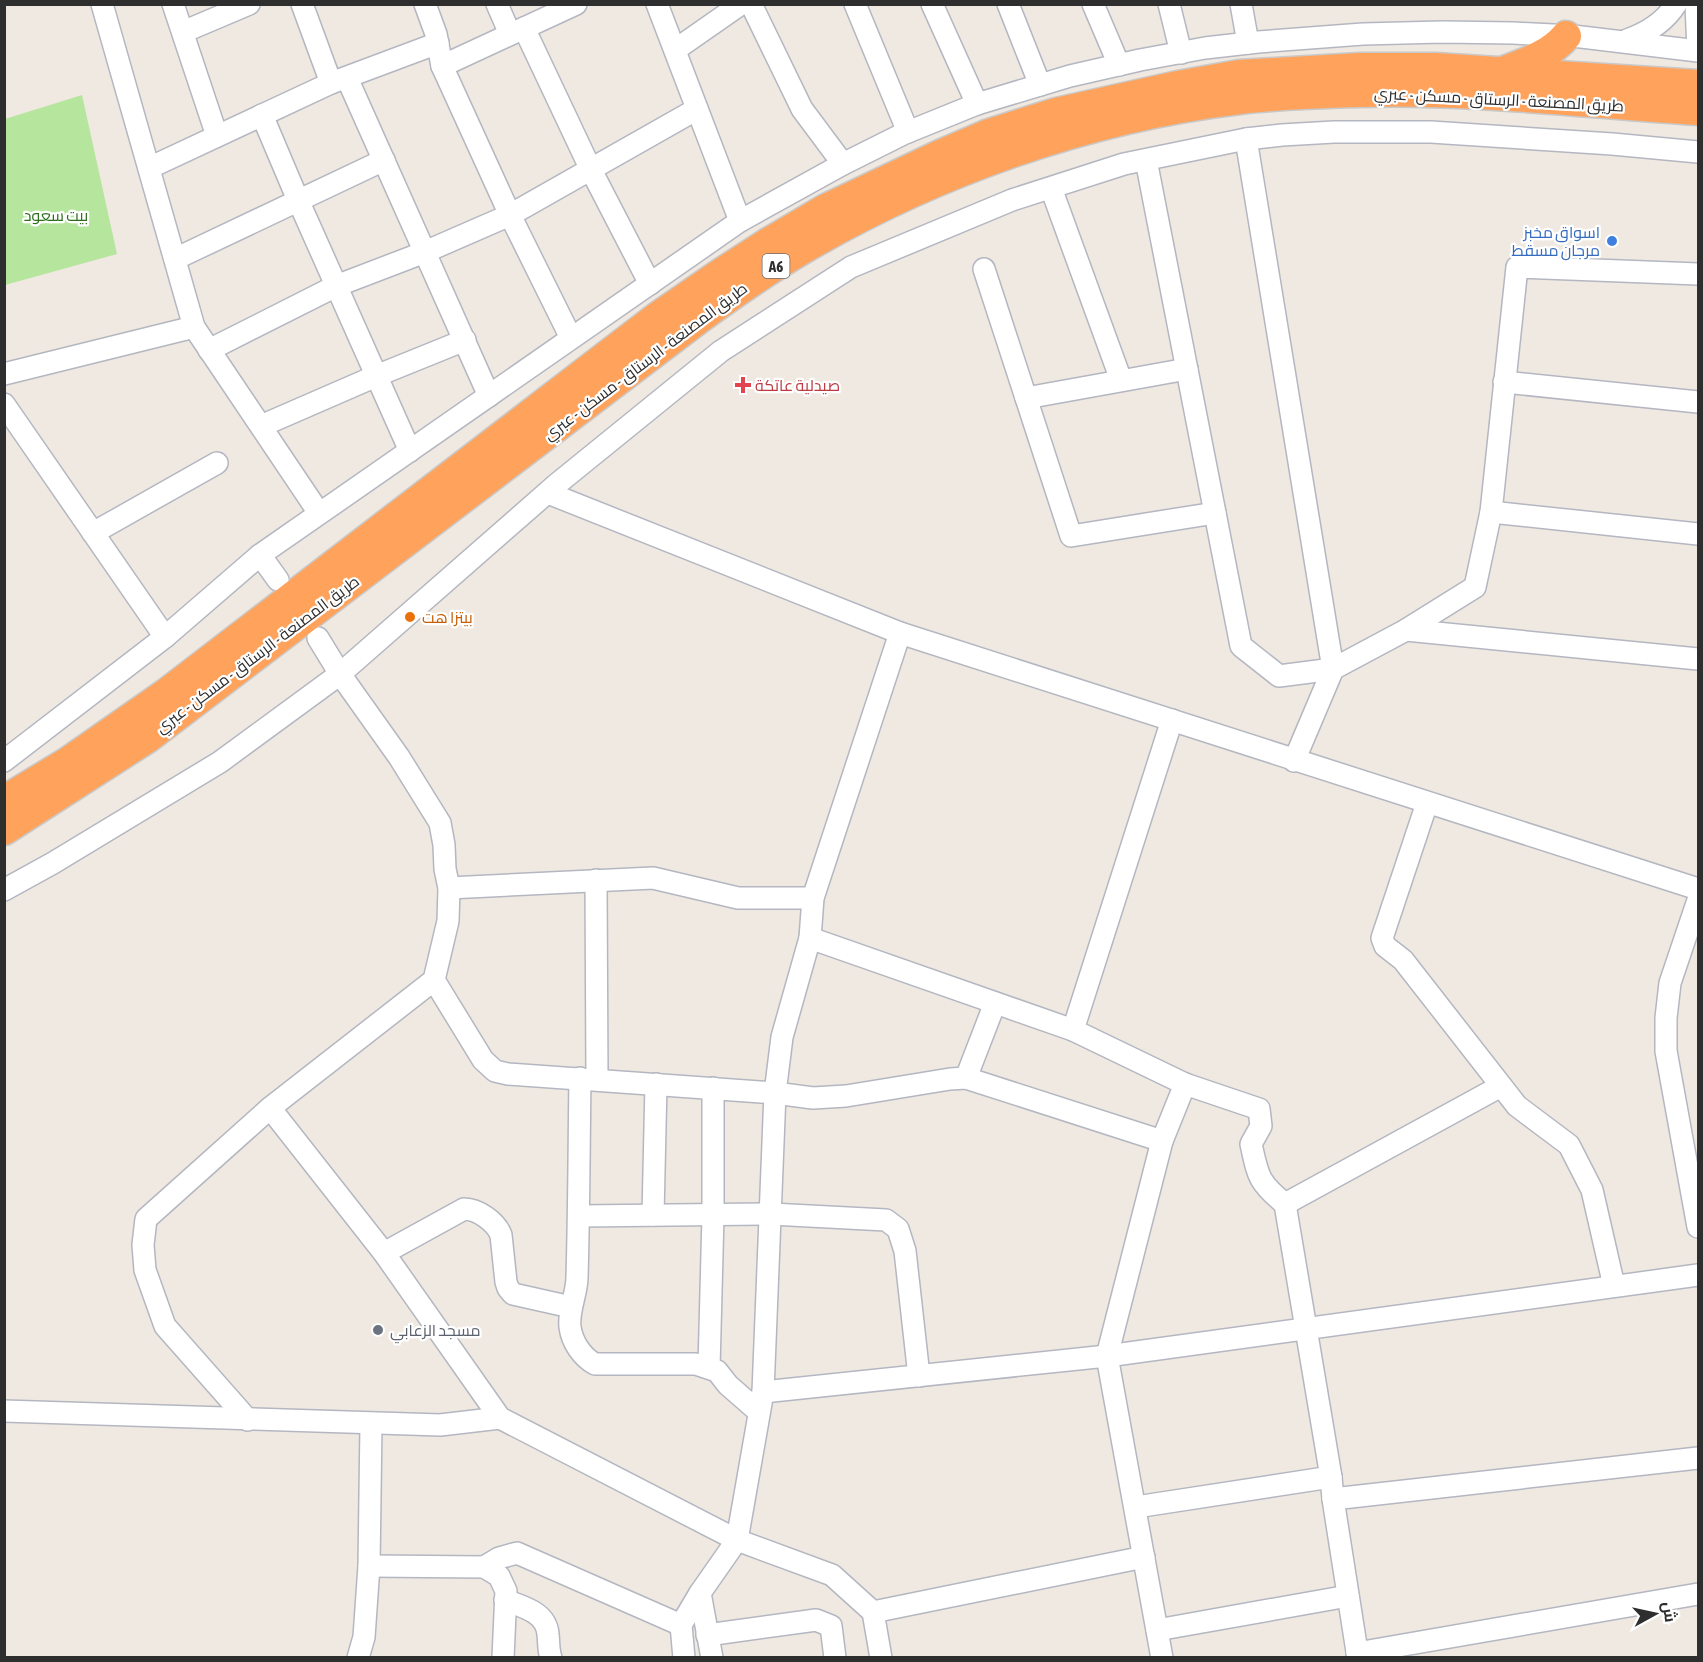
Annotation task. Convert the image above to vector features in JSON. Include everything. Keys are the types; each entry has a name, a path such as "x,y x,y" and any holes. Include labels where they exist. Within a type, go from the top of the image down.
{"highway":[{"path":"1500,72 1543,54 1560,43 1566,36"},
{"name":"طريق المصنعة - الرستاق - مسكن - عبري","path":"4,801 68,762 167,693 659,316 768,243 826,208 940,154 1056,113 1239,75 1360,68 1436,68 1698,85"},
{"name":"طريق المصنعة - الرستاق - مسكن - عبري","path":"4,830 147,738 688,326 749,283 799,251 855,220 969,168 1060,137 1122,121 1220,102 1274,96 1429,92 1698,110"}],"street":[{"path":"102,4 194,327 319,513"},
{"path":"173,4 217,136"},
{"path":"183,32 249,4"},
{"path":"302,4 339,80 384,160 489,396"},
{"path":"425,4 436,34 442,66 510,215 571,338"},
{"path":"496,4 517,31 650,284"},
{"path":"442,66 576,4"},
{"path":"657,4 740,221"},
{"path":"675,50 741,4"},
{"path":"751,4 802,109 843,164"},
{"path":"855,4 908,132"},
{"path":"932,4 977,104"},
{"path":"1008,4 1040,85"},
{"path":"1093,4 1119,65"},
{"path":"1169,4 1181,53"},
{"path":"1241,4 1248,43"},
{"path":"1624,41 1649,31 1665,19 1676,4"},
{"path":"4,761 165,637 260,555 319,513 740,221 843,164 908,132 977,104 1040,85 1119,65 1248,43 1363,34 1513,33 1624,41 1698,51 1696,4"},
{"path":"149,168 339,80 438,43"},
{"path":"209,350 336,285 425,252 510,215 697,109"},
{"path":"262,115 410,451"},
{"path":"4,890 220,762 340,674 548,493 721,351 850,267 1012,200 1124,164 1246,139 1334,132 1448,132 1624,144 1698,152"},
{"path":"1246,139 1334,669 1294,761"},
{"path":"175,259 384,160"},
{"path":"1146,160 1241,646 1279,676 1334,669 1406,630 1475,587 1491,512 1517,267 1698,274"},
{"path":"1051,188 1121,380"},
{"path":"984,269 1071,536 1215,513"},
{"path":"4,374 194,327"},
{"path":"261,426 465,340"},
{"path":"1026,398 1187,369"},
{"path":"1504,382 1698,402"},
{"path":"4,404 165,637"},
{"path":"93,533 217,463"},
{"path":"548,493 900,633 1698,889"},
{"path":"1491,512 1698,534"},
{"path":"260,555 278,580"},
{"path":"1406,630 1698,659"},
{"path":"684,1658 681,1625 699,1593 737,1540 761,1402 775,1093 782,1037 810,938 813,898 900,633"},
{"path":"248,1420 165,1326 145,1270 143,1245 146,1219 270,1108 434,980 448,921 449,888 440,823 399,757 340,674 318,638"},
{"path":"1073,1030 1172,720"},
{"path":"1427,803 1382,938 1385,946 1403,960 1517,1106 1569,1145 1592,1190 1614,1286"},
{"path":"449,888 653,878 738,898 813,898"},
{"path":"596,880 589,1079 579,1216 577,1281 570,1324 574,1340 584,1357 596,1364 696,1364 717,1371 728,1385 761,1402 919,1376 1107,1356 1698,1275"},
{"path":"1698,900 1670,983 1666,1018 1666,1051 1698,1227"},
{"path":"810,938 1073,1030 1185,1084 1258,1109 1261,1126 1251,1144 1258,1174 1268,1190 1285,1204 1331,1477 1357,1655 1698,1594"},
{"path":"434,980 483,1060 495,1071 508,1074 713,1088 813,1098 966,1078 1162,1142"},
{"path":"966,1078 995,1003"},
{"path":"653,1215 656,1084"},
{"path":"1162,1658 1107,1356 1162,1142 1185,1084"},
{"path":"1285,1204 1501,1086"},
{"path":"709,1368 713,1215 713,1088"},
{"path":"270,1108 384,1253 500,1418 737,1540 832,1575 873,1612 881,1658"},
{"path":"384,1253 464,1209 473,1210 498,1228 501,1235 506,1282 513,1294 571,1308"},
{"path":"579,1216 771,1214 886,1220 898,1229 905,1251 919,1376"},
{"path":"4,1411 440,1425 500,1418"},
{"path":"358,1658 364,1637 369,1566 371,1424"},
{"path":"1333,1499 1698,1458"},
{"path":"1136,1507 1331,1477"},
{"path":"369,1566 483,1567 499,1558 517,1553 681,1625"},
{"path":"873,1612 1144,1557"},
{"path":"483,1567 498,1576 506,1591 503,1658"},
{"path":"699,1593 712,1658"},
{"path":"1157,1630 1348,1596"},
{"path":"505,1600 534,1611 545,1621 548,1652 551,1658"},
{"path":"707,1635 816,1620 831,1626 835,1658"}],"green space":[{"name":"بيت سعود","path":"82,95 117,254 5,285 5,119"}],"place":[{"name":"اسواق مخبز مرجان مسقط","path":"1612,241"},
{"name":"صيدلية عاتكة","path":"743,385"},
{"name":"بيتزا هت","path":"410,617"},
{"name":"مسجد الزعابي","path":"378,1330"}]}
